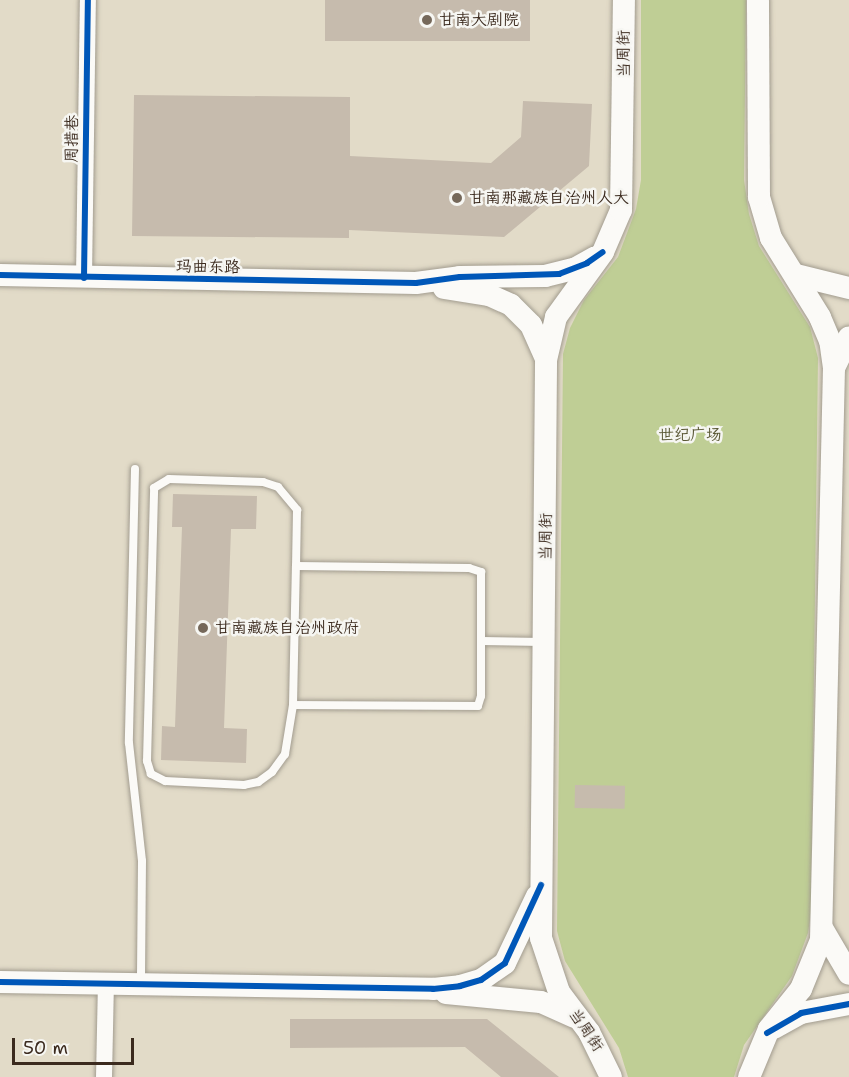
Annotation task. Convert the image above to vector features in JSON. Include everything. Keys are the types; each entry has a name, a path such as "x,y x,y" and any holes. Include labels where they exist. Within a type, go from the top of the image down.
{"main road":[{"name":"当周街","path":"611,1077 584,1025 559,992 545,957 541,885 546,360 549,338 563,303 603,252 618,220 624,185 624,0"},
{"path":"749,1077 767,1033 805,981 815,961 822,928 834,368 830,341 796,275 771,238 759,197 759,0"},
{"path":"417,283 460,277 559,273 587,263 603,252"},
{"name":"玛曲东路","path":"0,275 417,283"},
{"path":"796,275 849,288"},
{"path":"417,283 489,295 511,305 536,332 546,360"},
{"path":"834,368 849,337"},
{"path":"0,982 433,988 482,980 496,972 522,933 541,885"},
{"path":"822,928 849,974"},
{"path":"433,988 472,998 541,1002 563,1010 584,1025"},
{"path":"767,1033 801,1013 849,1004"}],"street":[{"name":"周措巷","path":"84,278 87,0"},
{"path":"104,1077 106,984"}],"lane":[{"path":"135,469 129,743 142,861 141,984"},
{"path":"169,479 263,482 278,487 297,510 296,566 293,705 285,753 272,772 258,782 244,785 165,782 151,774 147,761 154,488 169,479"},
{"path":"293,705 473,708 481,701 483,582 475,570 296,566"},
{"path":"482,641 544,642"}],"green space":[{"name":"世纪广场","path":"641,0 746,0 744,180 749,214 759,246 810,327 818,358 811,912 808,933 792,976 744,1045 734,1077 628,1077 619,1048 565,961 557,931 563,354 570,328 584,300 618,257 636,209 641,180"}],"building":[{"name":"甘南大剧院","path":"325,0 530,0 530,41 325,41"},
{"path":"134,95 350,97 350,156 491,163 521,137 523,101 592,104 589,166 504,237 349,230 349,238 132,236"},
{"name":"甘南藏族自治州政府","path":"173,494 257,496 256,529 231,529 224,728 247,729 246,763 161,760 162,726 175,727 182,527 172,527"},
{"path":"575,785 625,786 625,809 575,808"},
{"path":"290,1019 487,1019 559,1077 501,1077 465,1047 290,1048"}],"cycle path":[{"path":"84,278 88,0"},
{"path":"0,275 416,283 460,277 559,274 587,263 603,252"},
{"path":"0,982 433,989 460,986 481,980 505,963 541,885"},
{"path":"767,1033 801,1013 849,1004"}],"place":[{"name":"甘南大剧院","path":"427,20"},
{"name":"甘南那藏族自治州人大","path":"457,198"},
{"name":"甘南藏族自治州政府","path":"203,628"}]}
